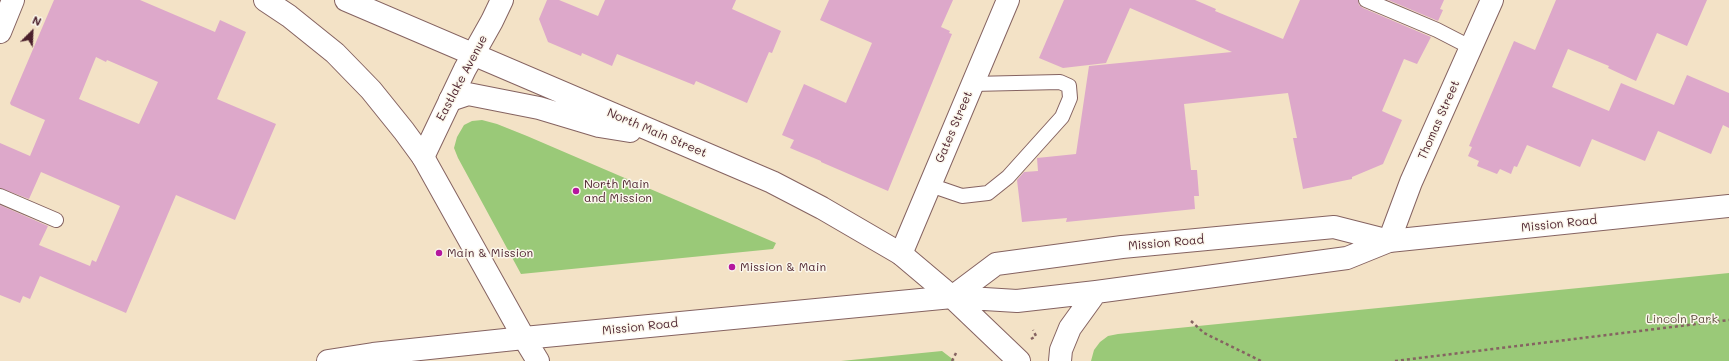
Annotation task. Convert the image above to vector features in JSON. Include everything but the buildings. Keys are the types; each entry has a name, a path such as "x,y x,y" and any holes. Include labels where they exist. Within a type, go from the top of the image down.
{"main road":[{"path":"0,32 13,0"},
{"path":"266,0 289,16 335,53 371,90 404,131 423,157 538,361"},
{"name":"North Main Street","path":"346,0 772,182 822,208 901,254 952,297 1019,361"},
{"name":"Eastlake Avenue","path":"423,157 472,55 492,21 502,0"},
{"name":"Gates Street","path":"901,254 1008,0"},
{"name":"Thomas Street","path":"1389,241 1411,182 1472,48 1492,0"},
{"path":"450,100 468,94 539,108 599,126 665,136"},
{"name":"Mission Road","path":"328,361 373,354 524,338 952,297 1017,301 1096,292 1347,258 1389,241 1729,206"},
{"name":"Mission Road","path":"952,297 996,264 1122,247 1334,227 1389,241"},
{"path":"1060,361 1061,350 1070,328 1096,292"}],"lane":[{"path":"1366,0 1435,29 1472,48"},
{"path":"930,184 962,196 988,193 1008,177 1062,117 1070,98 1069,86 1060,82 972,84"},
{"path":"0,196 56,220"}],"path":[{"path":"1395,361 1729,320"},
{"path":"1191,321 1204,333 1261,361"},
{"path":"1030,340 1036,336 1033,330"},
{"path":"952,361 957,351"}],"green space":[{"path":"482,120 497,124 527,136 776,243 773,249 521,274 454,148 457,137 464,125 472,121"},
{"name":"Lincoln Park","path":"1729,273 1729,361 1091,361 1094,350 1100,342 1108,336 1118,334"},
{"path":"942,351 955,361 841,361"}],"place":[{"name":"North Main and Mission","path":"576,191"},
{"name":"Main & Mission","path":"439,253"},
{"name":"Mission & Main","path":"732,267"}]}
